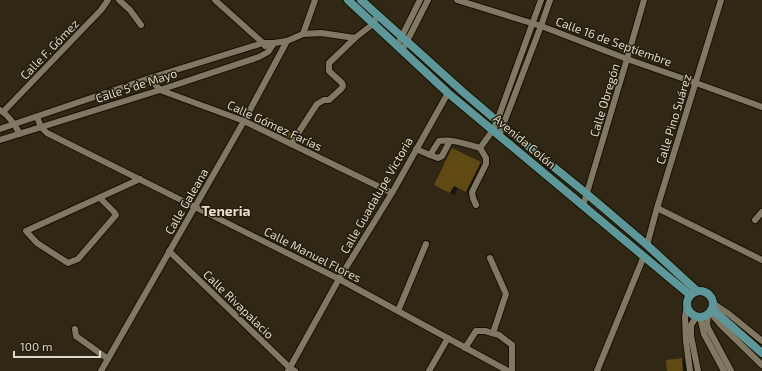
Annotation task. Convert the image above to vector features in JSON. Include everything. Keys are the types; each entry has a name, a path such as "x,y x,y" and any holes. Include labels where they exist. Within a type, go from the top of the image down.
{"main road":[{"name":"Avenida Colón","path":"348,0 448,93 644,256 694,293"},
{"name":"Avenida Colón","path":"361,0 500,123 647,245 694,293"},
{"path":"707,312 711,296 708,293 701,291 694,293 688,300 687,305 690,312 707,312 762,353"}],"street":[{"name":"Calle F. Gómez","path":"2,111 101,10 108,0"},
{"path":"119,0 130,10 141,25"},
{"path":"215,0 263,43 268,52 274,43"},
{"path":"302,34 315,0"},
{"path":"405,39 420,0"},
{"path":"400,49 428,0"},
{"name":"Calle 16 de Septiembre","path":"457,0 541,26 627,59 762,107"},
{"path":"500,123 541,0"},
{"path":"480,148 496,133 541,26 550,0"},
{"name":"Calle Obregón","path":"583,206 644,0"},
{"name":"Calle Pino Suárez","path":"647,245 721,0"},
{"path":"291,144 317,104 324,100 329,100 341,89 342,83 329,71 329,63 355,38 373,24 378,16"},
{"name":"Calle 5 de Mayo","path":"0,129 150,78 263,43 287,41 302,34 321,34 355,38"},
{"name":"Calle Galeana","path":"101,371 244,121 287,41"},
{"name":"Calle 5 de Mayo","path":"0,140 160,90 259,57 268,52"},
{"name":"Calle Gómez Farías","path":"150,78 160,90 244,121 392,193"},
{"name":"Calle Guadalupe Victoria","path":"291,370 339,279 392,193 448,93"},
{"path":"64,107 70,118"},
{"path":"2,111 14,124 20,134"},
{"path":"37,117 42,127"},
{"name":"Calle Manuel Flores","path":"42,127 47,133 339,279 508,371"},
{"path":"430,156 439,141 450,140 480,148 486,158 486,164 472,192 476,205"},
{"path":"416,149 438,158 442,156 450,140"},
{"path":"100,198 116,215 78,259 68,262 37,243 26,232 140,179"},
{"path":"657,208 762,260"},
{"path":"755,220 762,212"},
{"path":"398,311 426,244"},
{"name":"Calle Rivapalacio","path":"169,251 291,370"},
{"path":"597,371 644,256"},
{"path":"490,258 506,294 492,333"},
{"path":"687,305 685,317 686,341 698,371"},
{"path":"690,371 692,359 691,325 707,312 729,314 762,341"},
{"path":"707,312 762,365"},
{"path":"707,312 704,334 724,371"},
{"path":"707,312 708,328 731,371"},
{"path":"75,329 76,336 108,359"},
{"path":"465,348 476,331 485,331 499,335 512,345 512,371"},
{"path":"429,371 448,338"}],"building":[{"path":"259,112 264,115 260,122 254,119"},
{"path":"268,117 274,121 270,128 264,124"},
{"path":"283,128 292,133 288,140 279,136"},
{"path":"452,148 481,162 466,192 454,186 450,193 434,185"},
{"path":"682,358 683,371 667,371 666,360"}],"district":[{"name":"Teneria","path":"226,210"}]}
